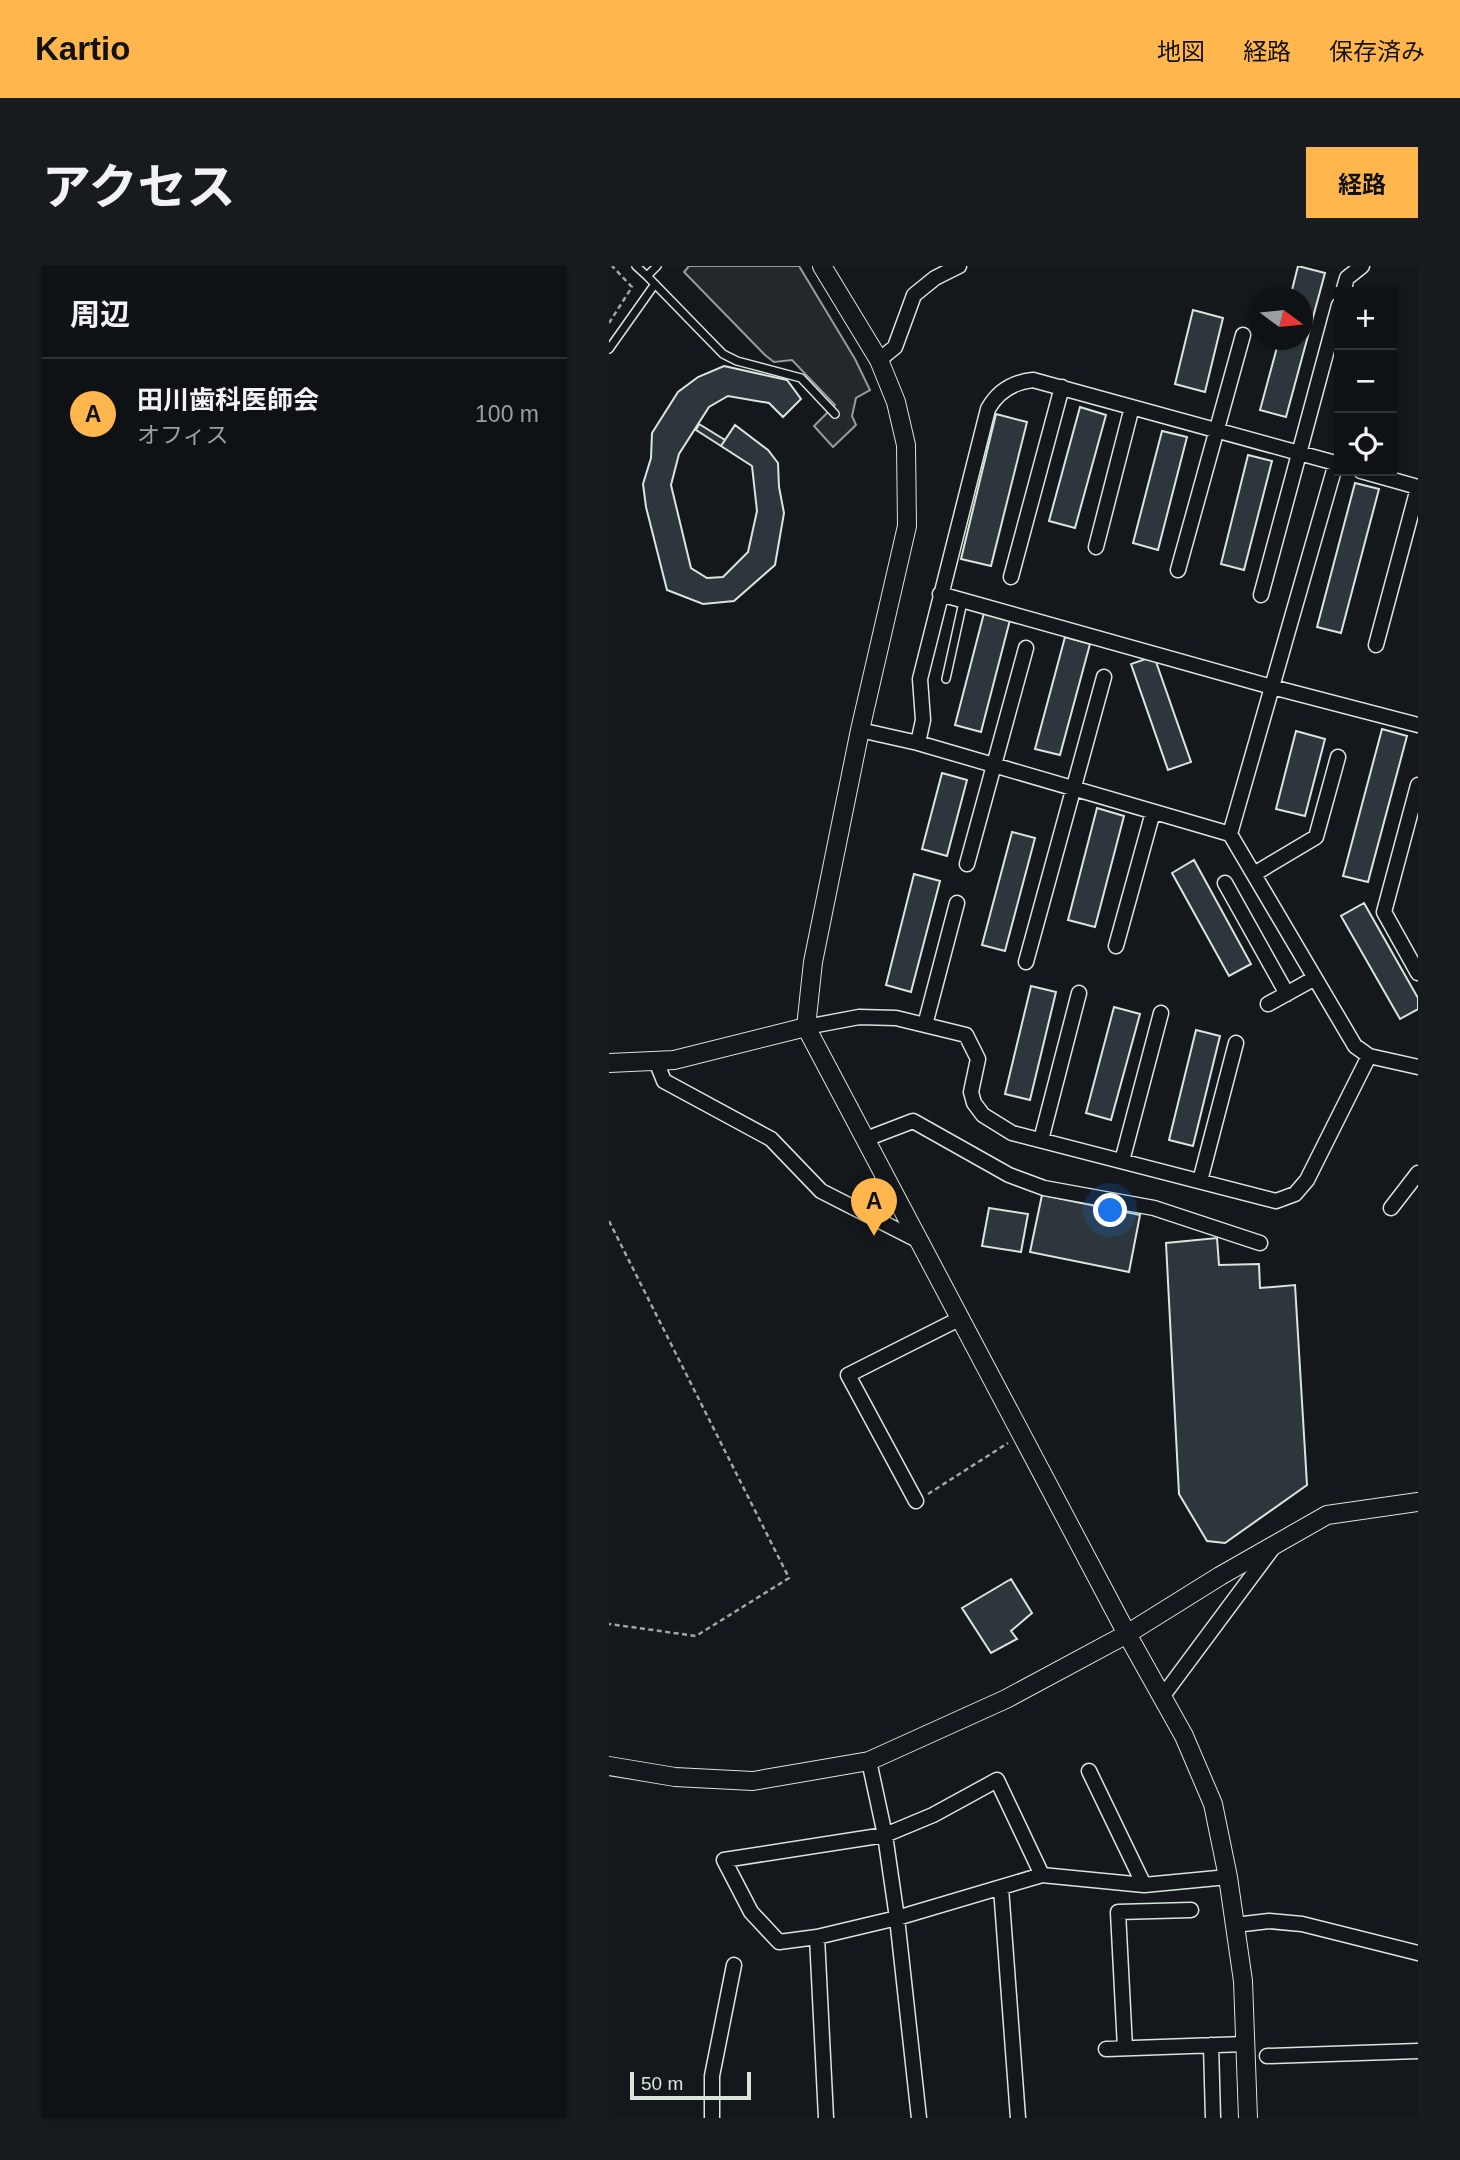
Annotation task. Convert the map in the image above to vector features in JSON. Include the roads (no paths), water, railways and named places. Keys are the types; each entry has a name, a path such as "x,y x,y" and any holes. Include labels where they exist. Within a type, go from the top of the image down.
{"street":[{"path":"822,266 879,360 896,402 906,445 907,526 860,730 813,962 806,1027 1127,1634 1184,1736 1213,1804 1228,1877 1243,1981 1248,2118"},
{"path":"879,360 895,347 914,295 935,278 959,266"},
{"path":"1344,287 1347,278 1362,266"},
{"path":"1261,595 1334,324"},
{"path":"1178,570 1243,335"},
{"path":"918,743 923,720 920,679 988,408 994,397 1017,382 1034,380 1334,463"},
{"path":"1011,577 1062,387"},
{"path":"1096,547 1132,407"},
{"path":"1230,834 1334,476"},
{"path":"1376,645 1418,487 1379,476"},
{"path":"940,594 1418,725"},
{"path":"967,864 1026,648"},
{"path":"1026,962 1104,677"},
{"path":"860,730 918,743 1230,834 1355,1046 1369,1056 1418,1067"},
{"path":"1254,874 1316,837 1338,757"},
{"path":"1418,785 1384,912 1418,973"},
{"path":"1116,946 1153,812"},
{"path":"1226,883 1287,994"},
{"path":"925,1025 957,902"},
{"path":"1268,1004 1315,978"},
{"path":"1041,1140 1079,993"},
{"path":"1122,1161 1161,1013"},
{"path":"609,1063 674,1060 806,1027 859,1017 896,1018 966,1035 978,1059 971,1092 974,1103 983,1115 1012,1133 1276,1201 1295,1194 1307,1180 1369,1056"},
{"path":"1200,1181 1236,1043"},
{"path":"656,1061 664,1081 771,1139 821,1191 871,1219 921,1242"},
{"path":"866,1139 913,1121 1009,1175 1044,1188 1154,1208 1260,1243"},
{"path":"1391,1208 1418,1173"},
{"path":"916,1502 848,1376 961,1318"},
{"path":"609,1766 675,1777 753,1782 869,1761 1002,1701 1127,1634 1327,1515 1418,1502"},
{"path":"1162,1697 1275,1545"},
{"path":"869,1761 885,1835 897,1918 919,2118"},
{"path":"1089,1771 1144,1885"},
{"path":"1042,1875 997,1780 933,1815 885,1835 724,1860 751,1912 779,1942 817,1937 897,1918 1042,1875 1144,1885 1228,1877"},
{"path":"1002,1888 1018,2118"},
{"path":"1125,2048 1118,1912 1191,1910"},
{"path":"1235,1925 1269,1921 1302,1924 1418,1953"},
{"path":"817,1937 826,2118"},
{"path":"712,2118 712,2076 734,1965"},
{"path":"1106,2049 1245,2044"},
{"path":"1212,2045 1213,2118"},
{"path":"1267,2056 1418,2052"}],"lane":[{"path":"636,266 723,354 737,361 801,377 835,414"},
{"path":"647,276 657,266"},
{"path":"609,349 655,284"},
{"path":"946,679 963,601"}],"place":[{"name":"田川歯科医師会","path":"874,1236"}]}
